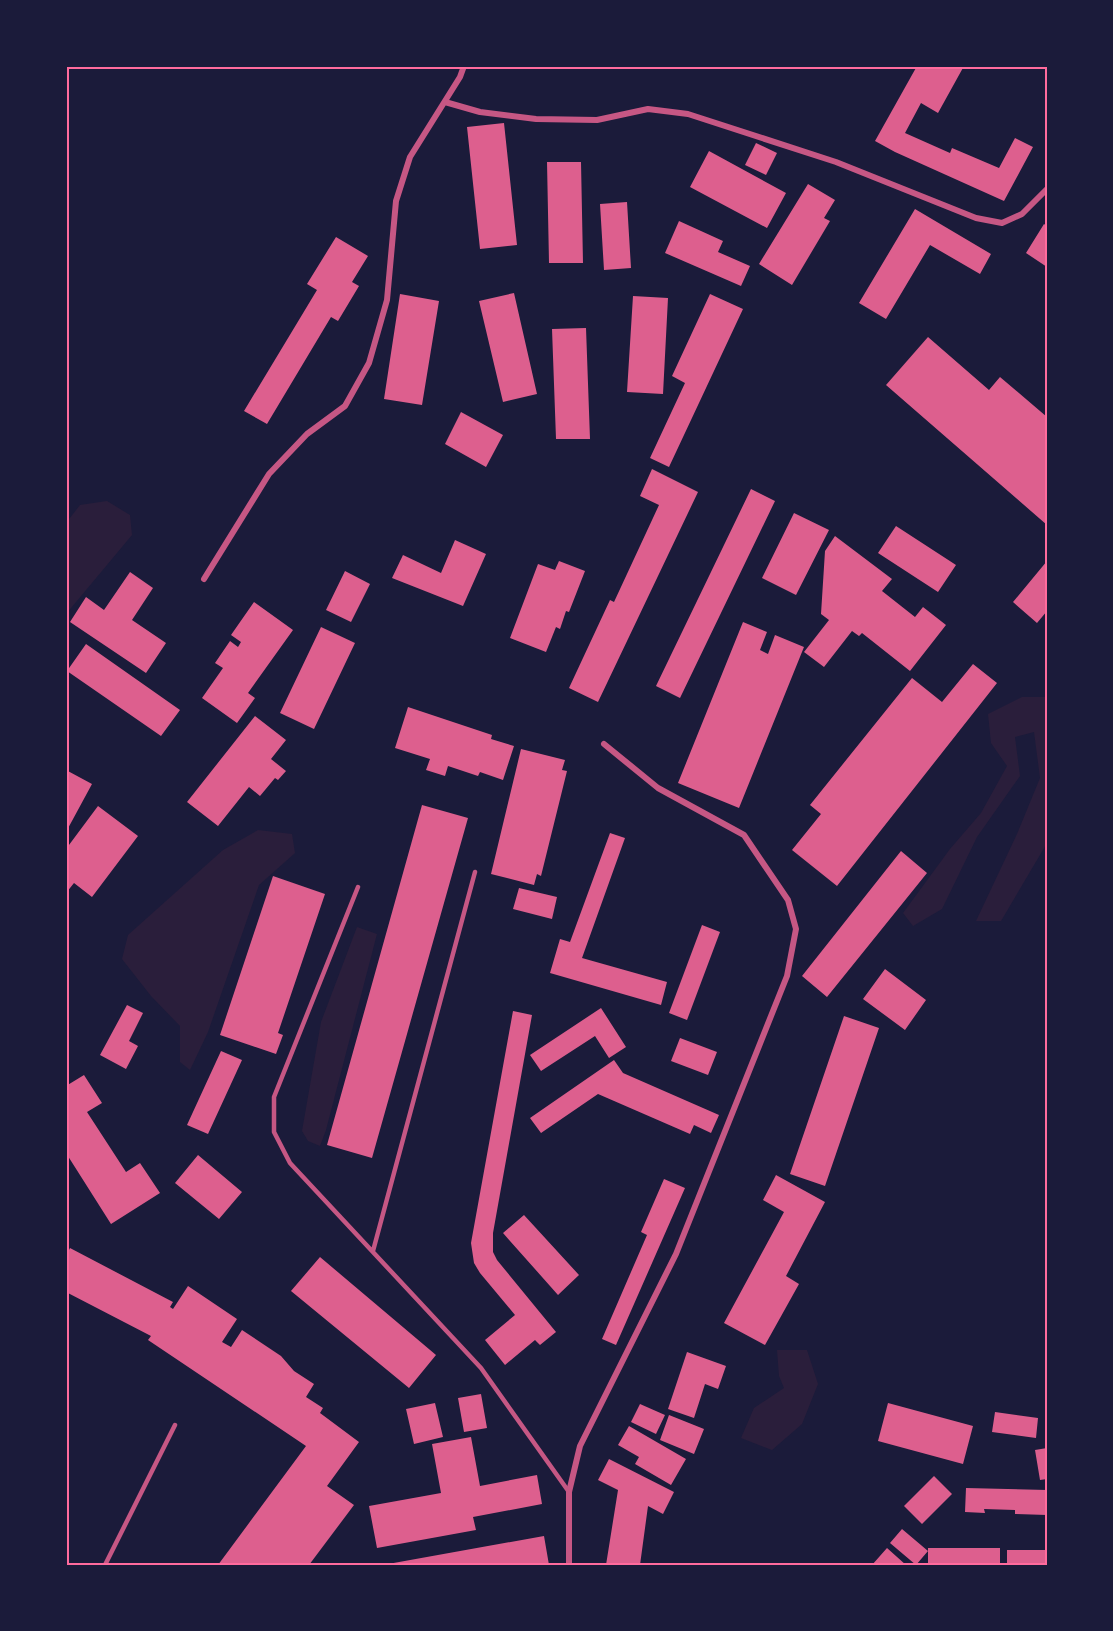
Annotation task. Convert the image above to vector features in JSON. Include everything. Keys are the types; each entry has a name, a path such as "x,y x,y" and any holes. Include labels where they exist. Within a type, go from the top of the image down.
{"street":[{"path":"204,579 269,474 308,434 345,406 369,363 387,300 396,201 410,157 460,77 464,66"},
{"path":"445,102 480,112 536,119 597,120 648,109 688,114 836,162 976,218 1002,223 1022,214 1047,189"},
{"path":"569,1565 569,1492 580,1446 676,1254 787,976 796,929 788,900 744,835 658,788 604,744"}],"lane":[{"path":"373,1251 475,872"},
{"path":"358,887 274,1096 274,1132 290,1163 481,1368 569,1492"},
{"path":"105,1565 175,1425"}],"shaded area":[{"path":"107,501 130,515 132,535 66,614 66,523 80,505"},
{"path":"1022,697 1047,697 1047,843 1001,921 976,921 1017,834 1040,778 1034,732 1015,737 1020,776 977,837 942,909 913,926 903,913 950,849 981,813 1007,766 991,743 988,714"},
{"path":"258,830 292,834 295,853 259,885 208,1032 190,1070 180,1062 180,1026 151,996 122,959 128,935 223,850"},
{"path":"357,927 377,934 320,1146 308,1141 302,1131 321,1022"},
{"path":"777,1350 807,1350 818,1384 802,1424 772,1450 741,1438 754,1408 784,1388 779,1376"}],"building":[{"path":"917,66 964,66 938,113 921,103 905,133 950,153 952,148 999,168 1015,138 1033,147 1004,201 875,141"},
{"path":"504,123 517,245 480,249 467,127"},
{"path":"756,143 777,153 766,175 745,165"},
{"path":"709,151 786,193 767,228 690,187"},
{"path":"547,162 581,162 583,263 549,263"},
{"path":"808,184 835,200 824,218 830,221 792,285 759,264"},
{"path":"627,202 631,268 604,270 600,204"},
{"path":"915,209 991,254 980,274 930,245 886,319 859,303"},
{"path":"679,221 723,241 718,252 750,266 741,286 665,253"},
{"path":"1044,224 1047,226 1047,267 1026,253"},
{"path":"336,237 368,256 352,282 359,286 338,321 331,317 267,424 244,411 317,290 307,284"},
{"path":"514,293 537,394 503,402 479,301"},
{"path":"400,294 439,301 422,405 384,399"},
{"path":"710,294 743,309 669,467 650,458 685,383 672,376"},
{"path":"633,296 668,298 663,394 627,392"},
{"path":"586,328 590,439 556,439 552,329"},
{"path":"928,337 989,390 1000,377 1047,417 1047,525 886,385"},
{"path":"461,412 503,435 486,467 445,444"},
{"path":"652,469 698,492 598,702 569,688 610,600 614,602 659,505 640,496"},
{"path":"751,489 775,501 680,698 656,686"},
{"path":"794,513 829,530 796,595 762,578"},
{"path":"896,526 956,565 938,592 878,553"},
{"path":"835,536 892,579 882,591 915,617 923,607 946,625 910,671 862,633 859,636 852,631 824,667 804,652 829,620 821,614 825,551"},
{"path":"455,540 486,554 463,606 392,578 403,555 441,573"},
{"path":"559,561 585,571 569,612 566,611 560,629 556,627 546,652 510,638 538,564 555,570"},
{"path":"1047,561 1047,611 1037,623 1013,602"},
{"path":"345,571 370,584 351,622 326,610"},
{"path":"130,572 153,588 132,620 166,643 146,673 70,622 86,597 104,610"},
{"path":"254,602 293,630 248,693 255,698 237,723 202,698 223,668 215,663 230,641 238,647 241,642 231,635"},
{"path":"743,622 767,632 760,650 768,654 775,635 804,647 739,808 678,783"},
{"path":"321,627 355,643 314,729 280,713"},
{"path":"86,644 180,710 161,736 67,671"},
{"path":"973,664 997,683 837,886 792,850 821,814 810,805 912,678 942,702"},
{"path":"408,707 492,735 491,739 514,746 503,780 480,772 478,776 448,766 445,776 426,770 430,759 395,748"},
{"path":"255,716 286,740 271,759 286,771 278,780 275,778 260,796 249,787 218,826 187,802"},
{"path":"521,749 565,760 562,770 567,771 541,876 537,874 534,885 491,874"},
{"path":"66,770 92,784 66,832"},
{"path":"422,805 468,818 372,1158 327,1145"},
{"path":"98,806 138,836 92,897 74,883 66,893 66,849"},
{"path":"610,833 625,838 582,958 667,982 661,1005 550,973 560,939 570,942"},
{"path":"901,851 927,873 827,997 802,976"},
{"path":"273,876 325,894 278,1033 283,1035 276,1054 220,1035"},
{"path":"519,888 557,897 552,919 513,909"},
{"path":"702,925 720,932 687,1020 669,1013"},
{"path":"885,969 926,1000 905,1030 863,999"},
{"path":"127,1005 143,1013 129,1041 138,1046 126,1069 100,1055"},
{"path":"601,1008 626,1047 609,1058 595,1036 541,1071 530,1055"},
{"path":"513,1011 532,1015 493,1233 493,1252 497,1260 556,1332 540,1345 535,1340 505,1365 485,1340 515,1315 480,1273 474,1263 471,1243"},
{"path":"844,1016 879,1028 825,1186 790,1174"},
{"path":"680,1038 717,1052 708,1075 671,1061"},
{"path":"221,1051 242,1060 208,1134 187,1125"},
{"path":"614,1060 623,1073 719,1115 711,1133 694,1125 690,1134 598,1094 541,1133 530,1118"},
{"path":"84,1075 102,1103 87,1112 126,1172 140,1163 160,1193 111,1224 66,1153 66,1086"},
{"path":"198,1155 242,1192 219,1219 175,1183"},
{"path":"776,1175 825,1202 786,1276 799,1284 765,1345 724,1323 784,1212 763,1200"},
{"path":"664,1179 685,1188 616,1345 602,1339 647,1235 641,1232"},
{"path":"524,1215 579,1275 558,1295 503,1233"},
{"path":"70,1248 173,1302 170,1307 173,1309 188,1286 237,1319 222,1342 231,1347 242,1330 281,1356 294,1371 314,1384 306,1397 323,1408 320,1413 359,1442 327,1486 354,1505 309,1565 218,1565 306,1446 148,1340 151,1336 66,1292 66,1256"},
{"path":"320,1257 436,1355 409,1388 291,1291"},
{"path":"687,1352 726,1366 718,1389 705,1384 694,1418 668,1409"},
{"path":"481,1394 487,1428 464,1432 458,1398"},
{"path":"435,1403 443,1437 414,1444 406,1409"},
{"path":"888,1403 973,1426 963,1464 878,1441"},
{"path":"640,1404 665,1415 656,1434 631,1422"},
{"path":"995,1412 1038,1418 1036,1438 992,1432"},
{"path":"669,1415 704,1429 694,1454 660,1440"},
{"path":"629,1426 686,1459 671,1485 635,1464 639,1457 618,1445"},
{"path":"471,1437 480,1486 537,1475 542,1504 473,1517 476,1530 377,1548 369,1506 441,1493 432,1444"},
{"path":"1047,1448 1047,1479 1040,1480 1035,1450"},
{"path":"609,1459 674,1492 663,1514 648,1506 640,1565 606,1565 618,1490 598,1480"},
{"path":"934,1476 952,1494 922,1524 904,1506"},
{"path":"966,1488 1047,1490 1047,1515 1015,1514 1015,1510 984,1509 985,1513 965,1512"},
{"path":"902,1529 928,1551 916,1565 890,1543"},
{"path":"544,1536 549,1565 388,1565 388,1564"},
{"path":"887,1548 906,1565 872,1565"},
{"path":"928,1548 1000,1548 1000,1565 928,1565"},
{"path":"1007,1550 1047,1550 1047,1565 1007,1565"}]}
